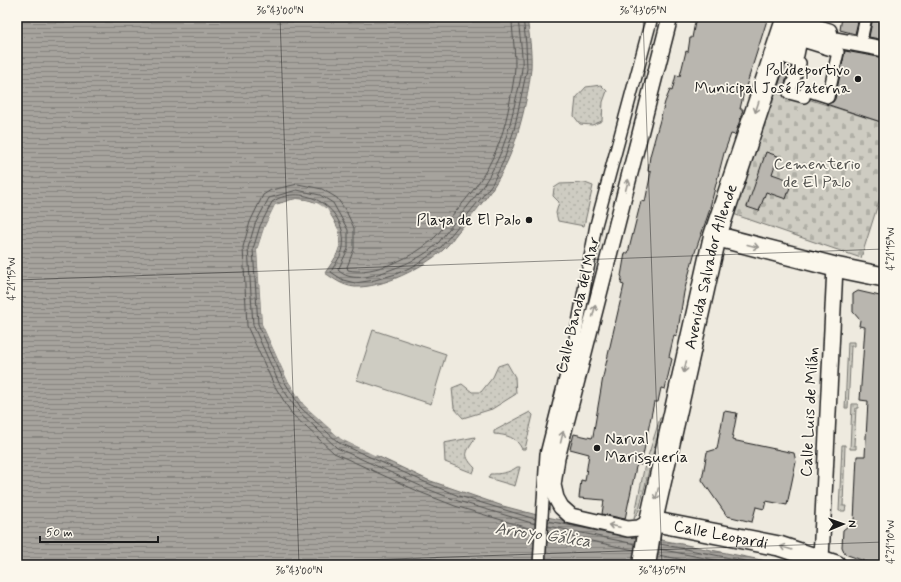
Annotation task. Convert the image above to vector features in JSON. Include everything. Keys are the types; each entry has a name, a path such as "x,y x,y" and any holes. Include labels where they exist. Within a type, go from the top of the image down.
{"main road":[{"name":"Avenida Salvador Allende","path":"644,565 651,521 715,236 786,22"}],"street":[{"name":"Calle Banda del Mar","path":"539,565 546,454 575,339 596,225 652,17"},
{"name":"Calle Banda del Mar","path":"651,521 638,528 628,528 571,516 556,498 553,486 557,458 670,17"},
{"path":"862,36 866,17"},
{"path":"786,22 829,31 831,38 884,50"},
{"path":"796,39 838,52 828,97 806,90 804,97 789,94 800,63 787,58 789,52 798,55 800,46 794,44 796,39"},
{"path":"715,236 835,267 884,277"},
{"name":"Calle Luis de Milán","path":"828,562 835,267"},
{"name":"Calle Leopardi","path":"651,521 779,546 828,562"}],"green space":[{"path":"601,85 607,91 603,102 602,121 592,125 580,124 574,116 576,98 586,87"},
{"name":"Cementerio de El Palo","path":"776,89 884,123 884,185 861,258 733,214"},
{"path":"585,183 593,186 584,226 558,221 556,213 559,202 553,196 554,188 560,184"},
{"path":"373,330 446,354 431,404 357,380"},
{"path":"848,342 854,342 854,346 851,346 848,408 845,408"},
{"path":"507,363 515,377 516,394 492,409 463,418 454,408 452,388 462,384 472,392 481,392 493,377 498,366"},
{"path":"852,404 858,404 858,408 856,408 854,445 856,445 856,449 850,449"},
{"path":"530,412 533,415 525,449 522,449 520,445 511,437 494,434 494,431"},
{"path":"660,418 662,418 639,510 634,519 644,469"},
{"path":"475,437 467,452 470,463 475,468 473,473 445,462 444,443"},
{"path":"842,445 845,445 843,506 846,506 845,511 839,511"},
{"path":"520,467 515,486 488,478 490,474 504,473"}],"water":[{"name":"Arroyo Gálica","path":"17,17 527,17 531,55 530,79 522,116 511,152 502,172 485,199 447,246 434,257 402,276 378,284 355,287 347,285 325,273 335,257 339,246 337,228 334,220 328,212 322,206 305,199 289,200 275,205 264,228 257,250 262,324 287,379 304,405 341,439 428,480 503,506 537,515 786,565 445,565 422,563 421,565 17,565"}],"pier":[{"path":"297,199 317,203 327,209 339,231 339,247 335,257 323,274 337,247 337,231 325,211 316,205 297,201 277,206 266,229 259,250 264,324 289,378 305,404 342,438 377,454 376,456 341,439 304,405 287,379 262,324 257,250 264,228 275,205"}],"building":[{"path":"696,17 768,17 743,96 740,109 743,109 741,117 735,135 731,134 724,153 708,215 694,255 684,292 677,336 674,335 669,357 672,359 665,389 661,388 658,402 654,402 641,465 638,464 636,467 625,519 602,514 604,500 579,498 581,480 585,481 589,454 570,449 574,434 592,438 593,436 603,377 624,285 621,284 621,276 625,253 628,253 641,201 645,202 651,172 648,171 650,156 665,102 670,90 672,91 676,75 680,76 686,51 688,52 690,38 692,38"},
{"path":"842,17 859,17 855,34 840,30"},
{"path":"873,17 884,17 884,40 869,37"},
{"name":"Polideportivo Municipal José Paterna","path":"845,51 884,58 884,123 826,104 833,102 835,99"},
{"path":"785,65 791,67 782,91 777,89"},
{"path":"766,152 778,156 772,174 792,181 786,199 766,192 759,211 747,207"},
{"path":"858,291 884,297 884,492 882,535 884,538 884,562 875,565 845,554 842,547 843,530 854,521 857,456 865,456 868,401 860,400 865,327 859,326 860,320 853,312 853,294"},
{"path":"724,411 737,413 732,440 794,453 796,462 787,505 766,501 764,509 756,507 752,522 727,516 702,480 707,452 717,449"}],"place":[{"name":"Polideportivo Municipal José Paterna","path":"858,79"},
{"name":"Playa de El Palo","path":"529,220"},
{"name":"Narval Marisquería","path":"597,448"}]}
